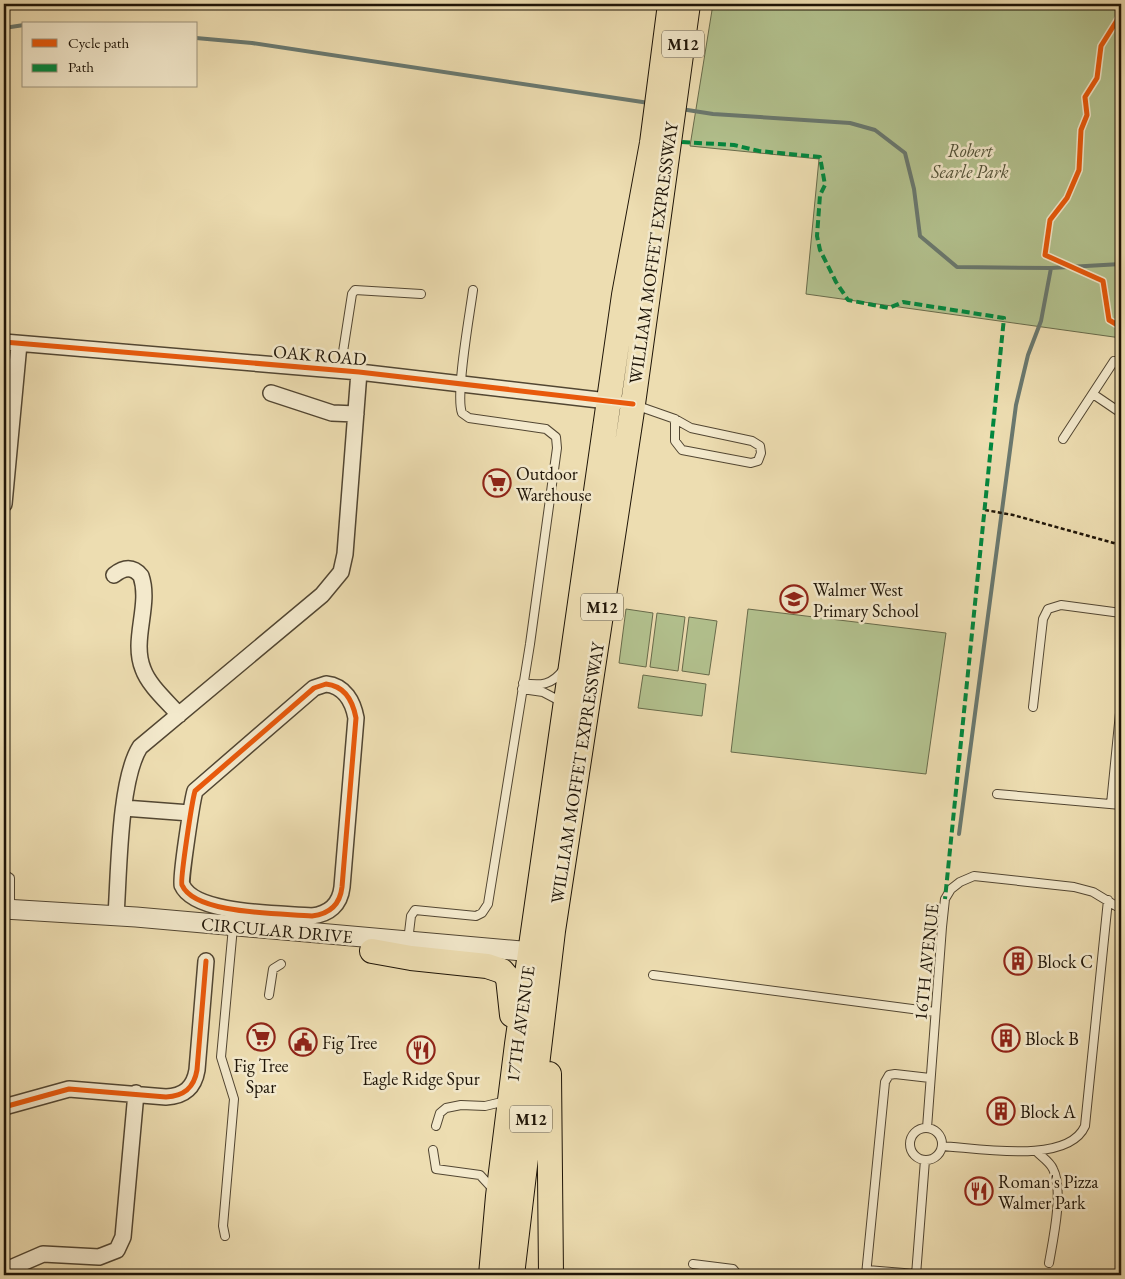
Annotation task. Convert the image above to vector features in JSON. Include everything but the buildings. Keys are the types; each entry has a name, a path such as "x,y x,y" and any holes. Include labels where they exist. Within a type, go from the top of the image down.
{"main road":[{"name":"WILLIAM MOFFET EXPRESSWAY","path":"669,81 670,4"},
{"name":"WILLIAM MOFFET EXPRESSWAY","path":"540,959 633,404 660,145 669,81 688,4"},
{"name":"WILLIAM MOFFET EXPRESSWAY","path":"512,1275 542,1029 540,959 566,704 624,295 660,145"},
{"path":"372,951 410,958 487,966 502,972 508,978 511,986 517,1044"},
{"name":"17TH AVENUE","path":"491,1275 498,1196 517,1044 540,959"},
{"path":"542,1029 548,1038 549,1048 551,1275"}],"street":[{"name":"OAK ROAD","path":"11,343 358,372 633,404"},
{"path":"4,504 11,343"},
{"path":"116,915 124,808 135,754 145,741 179,715 322,595 341,572 356,414 358,372"},
{"path":"271,392 332,413 356,414"},
{"path":"114,575 129,568 141,576 143,588 140,659 146,675 179,715"},
{"path":"320,685 333,685 346,694 352,702 356,718 342,888 339,900 330,910 312,916 228,908 207,904 190,896 182,886 181,876 186,856 190,813 195,791 199,786 314,688 320,685"},
{"path":"124,808 190,813"},
{"name":"CIRCULAR DRIVE","path":"7,912 232,932 408,941 540,959"},
{"name":"CIRCULAR DRIVE","path":"7,912 116,915 372,951 540,959"},
{"path":"4,1107 69,1089 174,1097 188,1090 193,1085 197,1070 206,961"},
{"path":"12,1267 43,1254 100,1257 117,1250 123,1237 136,1093"}],"lane":[{"path":"340,371 352,294 355,290 421,294"},
{"path":"408,941 411,916 418,909 470,916 482,913 488,904 523,686 558,443 554,434 542,428 465,416 460,407 461,383 472,290"},
{"path":"1063,438 1114,361"},
{"path":"1093,394 1121,413"},
{"path":"633,404 675,419 691,428 757,443 761,448 760,458 758,461 751,463 682,450 675,441 675,419"},
{"path":"1033,707 1043,619 1048,609 1061,605 1121,613"},
{"path":"523,686 550,682 572,659"},
{"path":"523,686 543,692 566,704"},
{"path":"1111,804 1121,703"},
{"path":"998,794 1121,805"},
{"path":"4,874 10,878 7,912"},
{"name":"16TH AVENUE","path":"927,1128 945,899 951,889 960,882 974,876 986,876 1074,887 1093,892 1121,909"},
{"path":"942,1146 1036,1152 1072,1143 1079,1137 1085,1126 1108,900"},
{"path":"225,1236 223,1226 234,1099 221,1057 232,932"},
{"path":"270,995 273,969 280,964"},
{"path":"653,975 935,1012"},
{"path":"925,1160 916,1275 867,1273 885,1082 889,1076 895,1074 930,1078"},
{"path":"436,1126 441,1111 461,1105 485,1106 509,1100"},
{"path":"927,1128 940,1136 942,1146 938,1155 925,1160 916,1156 910,1143 917,1131 927,1128"},
{"path":"433,1150 433,1164 438,1171 480,1175 488,1182 498,1196"},
{"path":"1036,1152 1050,1163 1056,1178 1054,1231 1049,1263"},
{"path":"693,1264 734,1269 738,1275"}],"path":[{"path":"985,510 1013,515 1121,545"}],"green space":[{"name":"Robert Searle Park","path":"713,4 1121,4 1121,338 806,294 819,159 690,146"},
{"path":"626,609 653,613 646,667 619,663"},
{"path":"748,609 946,633 926,774 731,752"},
{"path":"657,613 685,617 678,671 650,667"},
{"path":"689,617 717,621 709,675 682,671"},
{"path":"643,675 706,684 702,716 638,708"}],"waterway":[{"path":"4,28 22,25"},
{"path":"198,38 252,43 649,103"},
{"path":"681,109 713,114 850,123 875,130 905,153 914,189 920,236 957,267 1051,268 1121,264"},
{"path":"959,834 1016,405 1028,355 1041,321 1051,268"}],"marked path":[{"path":"682,142 734,145 759,151 820,157 825,185 820,195 817,236 820,250 836,282 848,300 889,308 903,302 1004,318 945,899"}],"cycle path":[{"path":"1121,14 1101,46 1097,78 1085,97 1087,115 1081,130 1079,170 1067,198 1050,220 1045,255 1103,281 1109,320 1121,327"},
{"path":"4,342 359,372 633,404"},
{"path":"326,684 333,685 343,691 353,706 356,718 342,887 336,904 328,911 312,916 261,913 221,907 190,895 182,885 182,880 195,791 314,688 326,684"},
{"path":"4,1107 69,1089 166,1097 183,1093 191,1086 196,1076 206,961"}],"place":[{"name":"Outdoor Warehouse","path":"497,483"},
{"name":"Walmer West Primary School","path":"794,599"},
{"name":"Block C","path":"1018,961"},
{"name":"Fig Tree Spar","path":"261,1037"},
{"name":"Block B","path":"1006,1038"},
{"name":"Fig Tree","path":"303,1042"},
{"name":"Eagle Ridge Spur","path":"421,1050"},
{"name":"Block A","path":"1001,1111"},
{"name":"Roman's Pizza Walmer Park","path":"979,1191"}]}
